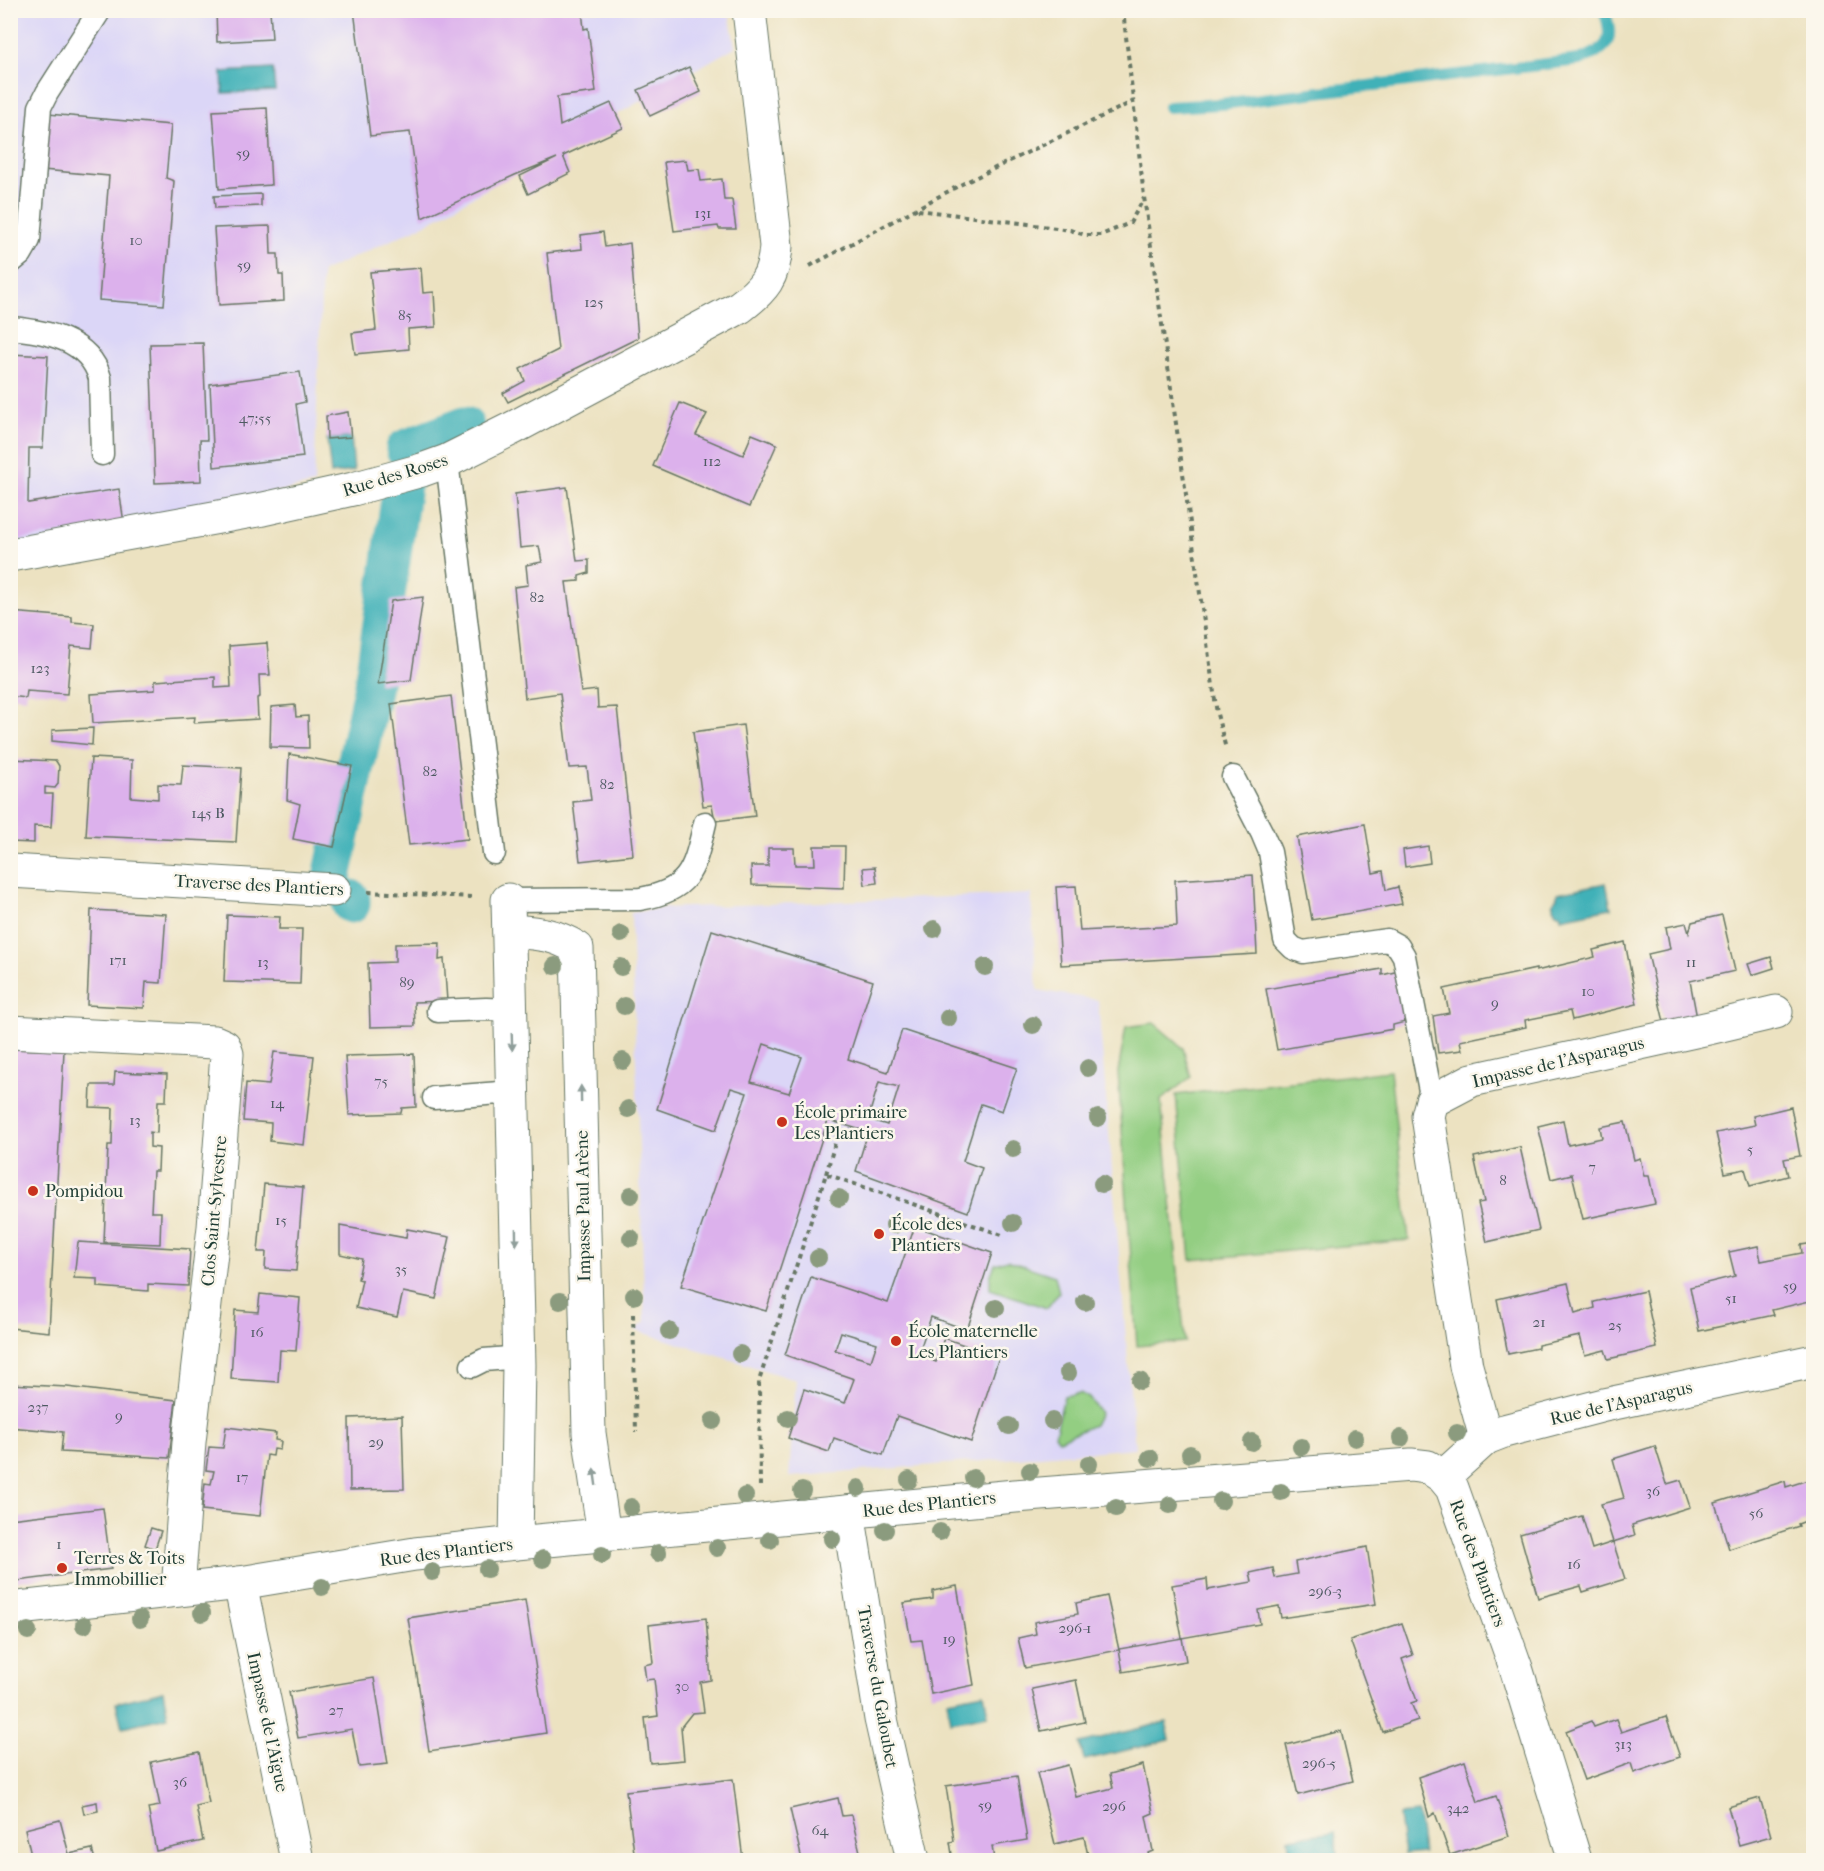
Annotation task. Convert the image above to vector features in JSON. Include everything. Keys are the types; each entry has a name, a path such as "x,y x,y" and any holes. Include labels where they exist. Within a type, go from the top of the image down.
{"street":[{"path":"749,10 776,246 765,285"},
{"name":"Rue des Roses","path":"10,555 263,509 396,478 447,461 740,307 765,285"},
{"name":"Traverse des Plantiers","path":"10,871 334,890"},
{"path":"508,915 519,1361 516,1543"},
{"name":"Impasse Paul Arène","path":"508,915 546,934 563,939 577,948 589,1433 604,1535"},
{"name":"Impasse de l'Asparagus","path":"1432,1101 1472,1080 1776,1012"},
{"name":"Clos Saint-Sylvestre","path":"10,1032 215,1042 224,1046 227,1054 214,1227 189,1442 178,1590"},
{"path":"1432,1101 1428,1116 1466,1366 1486,1437"},
{"name":"Rue de l'Asparagus","path":"1443,1477 1486,1437 1504,1431 1604,1405 1814,1361"},
{"name":"Rue des Plantiers","path":"10,1609 240,1582 415,1554 516,1543 1016,1496 1411,1465 1428,1467 1443,1477 1452,1488 1516,1668 1575,1860"},
{"name":"Traverse du Galoubet","path":"848,1512 881,1719 913,1860"},
{"name":"Impasse de l'Aïgue","path":"240,1582 297,1860"}],"lane":[{"path":"10,263 21,254 29,240 39,116 43,100 100,10"},
{"path":"10,328 48,333 79,348 90,359 100,378 102,454"},
{"path":"447,461 494,852"},
{"path":"1233,777 1270,852 1285,940 1293,948 1303,952 1387,940 1398,946 1404,956 1432,1101"},
{"path":"508,915 661,895 680,884 692,871 705,823"},
{"path":"438,1011 511,1010"},
{"path":"434,1098 513,1092"},
{"path":"472,1366 484,1360 519,1361"}],"path":[{"path":"1123,10 1144,197 1217,714 1233,777"},
{"path":"765,285 916,210 960,185 1132,102"},
{"path":"916,210 1070,230 1085,235 1101,235 1130,223 1144,197"},
{"name":"Traverse des Plantiers","path":"334,890 508,915"},
{"path":"760,1490 759,1381 839,1130"},
{"path":"826,1174 1005,1236"},
{"path":"633,1314 636,1432"}],"shaded area":[{"path":"11,11 729,11 735,47 424,225 322,272 314,484 11,548"},
{"name":"École des Plantiers","path":"1031,894 1037,990 1098,1000 1135,1448 789,1477 796,1380 635,1330 645,1322 631,913 663,908"}],"green space":[{"path":"1154,1023 1183,1048 1191,1077 1161,1100 1185,1342 1137,1346 1118,1072 1126,1027"},
{"path":"1390,1071 1409,1240 1191,1260 1176,1095"},
{"path":"1007,1260 1055,1276 1059,1292 1047,1308 990,1289 990,1277 995,1264"},
{"path":"1080,1393 1089,1398 1100,1413 1094,1425 1059,1440 1055,1435 1064,1396"}],"water":[{"path":"273,69 275,91 223,93 222,72"},
{"path":"351,437 354,471 331,474 327,439"},
{"path":"1606,883 1611,908 1561,918 1561,914 1553,908 1557,893"},
{"path":"163,1691 168,1717 122,1727 116,1703"},
{"path":"984,1693 988,1715 951,1722 947,1700"},
{"path":"1166,1722 1170,1740 1084,1760 1080,1743"},
{"path":"1418,1813 1423,1853 1404,1855 1399,1815"},
{"path":"1335,1832 1338,1856 1291,1860 1288,1838"}],"building":[{"path":"216,10 270,10 272,39 217,42"},
{"path":"354,10 582,10 584,29 588,28 596,92 557,97 560,126 611,103 623,128 563,156 570,173 528,194 520,176 557,158 422,218 410,132 370,136"},
{"path":"689,67 701,92 650,116 638,90"},
{"path":"267,108 271,185 219,189 213,111"},
{"path":"48,114 171,125 166,178 174,181 164,305 99,300 109,176 43,170"},
{"path":"686,160 688,170 699,169 701,181 722,179 724,200 732,200 736,229 719,229 718,226 674,231 664,162"},
{"path":"261,194 261,206 215,208 214,196"},
{"path":"270,226 271,254 278,254 279,275 283,275 284,301 219,305 214,228"},
{"path":"603,232 605,247 630,243 638,338 508,402 503,393 525,381 520,369 558,350 547,253 582,249 581,235"},
{"path":"421,268 423,293 434,292 436,327 408,329 409,349 355,354 352,333 376,330 370,272"},
{"path":"203,343 207,440 200,440 201,481 155,483 150,344"},
{"path":"10,354 48,356 43,448 29,448 28,503 119,489 124,523 10,541"},
{"path":"300,372 305,402 296,404 303,457 214,467 210,384"},
{"path":"680,403 707,414 696,435 743,455 752,434 777,444 749,507 653,466"},
{"path":"348,412 351,437 327,439 326,416"},
{"path":"567,487 577,561 589,560 589,573 579,576 579,581 566,582 581,692 597,690 598,708 617,707 633,855 580,861 573,802 591,800 587,767 569,768 560,693 525,698 514,587 528,585 526,565 542,562 539,546 520,548 515,494"},
{"path":"423,597 411,680 378,684 391,601"},
{"path":"10,612 72,617 72,622 94,624 92,648 71,646 67,694 27,691 26,698 10,696"},
{"path":"267,643 270,675 259,675 258,719 194,723 195,717 93,723 91,694 155,690 155,681 215,677 215,688 231,687 229,646"},
{"path":"451,696 468,839 409,845 391,704"},
{"path":"295,705 296,717 308,716 309,748 270,747 271,707"},
{"path":"743,725 755,816 715,821 712,805 703,806 693,732"},
{"path":"93,728 92,745 52,741 52,730"},
{"path":"289,754 352,766 334,847 293,839 300,804 287,800"},
{"path":"91,758 132,760 131,797 158,799 158,784 181,785 183,765 241,768 236,842 86,836"},
{"path":"10,759 56,761 59,766 58,784 55,788 45,787 45,794 53,794 51,827 34,826 34,843 10,842"},
{"path":"1365,824 1373,873 1383,871 1386,890 1398,887 1402,904 1312,920 1297,837"},
{"path":"814,846 845,846 844,888 752,885 751,866 768,866 768,848 794,848 795,865 815,865"},
{"path":"1428,846 1430,863 1405,867 1403,850"},
{"path":"875,867 877,883 865,885 863,868"},
{"path":"1253,875 1257,954 1061,965 1056,887 1076,886 1080,931 1177,926 1175,880"},
{"path":"91,910 166,914 161,983 146,982 144,1008 87,1005"},
{"path":"227,915 280,917 279,929 302,929 300,984 224,982"},
{"path":"1722,915 1735,971 1690,981 1697,1018 1664,1022 1648,954 1670,949 1666,927 1686,923 1689,933 1692,922"},
{"name":"École primaire Les Plantiers","path":"712,930 873,981 848,1059 888,1072 902,1030 1017,1068 1002,1111 981,1104 963,1161 982,1168 968,1212 856,1171 868,1132 828,1120 766,1311 681,1286 747,1093 731,1088 716,1130 657,1109","holes":["764,1044 802,1057 789,1093 751,1082","879,1082 899,1087 887,1125 868,1119"]},
{"path":"1625,942 1637,1004 1572,1020 1570,1011 1525,1020 1526,1027 1460,1041 1462,1050 1438,1053 1433,1016 1449,1013 1444,989 1595,957 1593,950"},
{"path":"440,943 439,960 444,959 447,1001 414,1002 415,1026 370,1027 368,963 395,962 395,944"},
{"path":"1771,957 1774,968 1752,975 1748,964"},
{"path":"1382,969 1382,975 1399,971 1409,1021 1393,1025 1393,1029 1277,1050 1266,989"},
{"name":"Pompidou","path":"10,1049 64,1051 49,1332 10,1328"},
{"path":"274,1052 314,1056 304,1145 270,1141 271,1123 243,1121 246,1083 269,1085"},
{"path":"414,1054 416,1107 402,1108 401,1113 349,1115 345,1056"},
{"path":"115,1072 167,1074 166,1101 158,1101 157,1133 150,1132 150,1147 159,1148 158,1171 153,1171 151,1212 161,1212 160,1244 104,1242 108,1145 112,1145 113,1108 90,1107 91,1085 114,1085"},
{"path":"1791,1107 1800,1156 1784,1159 1788,1176 1750,1186 1745,1169 1725,1173 1716,1133 1755,1125 1753,1116"},
{"path":"1563,1120 1568,1145 1602,1138 1600,1127 1625,1122 1634,1160 1640,1158 1644,1176 1649,1176 1655,1204 1583,1219 1572,1174 1551,1179 1538,1126"},
{"path":"1520,1147 1539,1230 1487,1242 1478,1203 1484,1202 1474,1157"},
{"path":"264,1184 303,1187 296,1271 265,1269 266,1252 258,1252"},
{"path":"340,1226 406,1238 407,1229 450,1237 436,1299 403,1292 397,1317 356,1308 362,1280 358,1279 362,1259 340,1254"},
{"name":"École maternelle Les Plantiers","path":"915,1226 992,1253 967,1330 931,1317 918,1355 936,1362 944,1338 999,1357 971,1442 897,1416 883,1455 834,1438 829,1452 788,1438 804,1389 845,1403 854,1379 785,1355 811,1277 888,1303","holes":["841,1332 877,1343 871,1361 835,1350"]},
{"path":"78,1242 190,1249 188,1286 148,1284 148,1291 98,1287 98,1279 74,1278"},
{"path":"1814,1243 1814,1300 1772,1310 1774,1315 1699,1331 1690,1287 1735,1276 1729,1252 1758,1246 1761,1261 1802,1253 1801,1245"},
{"path":"1568,1283 1575,1314 1595,1308 1594,1302 1645,1291 1657,1348 1608,1359 1605,1350 1585,1355 1580,1336 1508,1354 1497,1299"},
{"path":"260,1294 300,1298 296,1351 280,1350 278,1382 231,1379 235,1310 258,1312"},
{"path":"10,1384 67,1387 176,1400 169,1458 61,1452 63,1432 10,1427"},
{"path":"402,1416 404,1489 350,1490 349,1418"},
{"path":"226,1427 276,1433 275,1440 281,1441 280,1450 274,1449 273,1456 267,1455 260,1516 202,1510 205,1483 211,1484 214,1471 206,1470 209,1447 223,1448"},
{"path":"1655,1446 1667,1484 1681,1480 1690,1507 1632,1525 1635,1535 1613,1542 1601,1504 1624,1498 1613,1459"},
{"path":"1814,1478 1814,1518 1798,1524 1799,1526 1729,1549 1715,1503 1785,1481 1786,1487"},
{"path":"103,1508 111,1569 10,1582 10,1519"},
{"path":"1582,1516 1592,1549 1613,1542 1625,1579 1583,1592 1581,1586 1538,1598 1520,1534"},
{"path":"151,1528 161,1531 155,1549 145,1545"},
{"path":"1367,1547 1376,1604 1281,1618 1279,1606 1258,1610 1260,1624 1182,1638 1172,1585 1207,1579 1208,1590 1252,1582 1250,1573 1273,1568 1275,1578 1297,1574 1295,1562"},
{"path":"957,1586 974,1685 931,1694 922,1640 911,1641 904,1603 933,1599 933,1591"},
{"path":"1107,1596 1119,1650 1025,1668 1018,1638 1036,1634 1034,1622 1078,1614 1076,1603"},
{"path":"525,1600 546,1733 429,1751 408,1618"},
{"path":"706,1618 711,1680 700,1682 704,1712 692,1713 681,1727 684,1760 650,1763 645,1718 658,1716 654,1679 646,1680 644,1665 653,1663 649,1625"},
{"path":"1402,1623 1413,1655 1402,1659 1417,1701 1411,1703 1418,1720 1383,1732 1350,1640"},
{"path":"1182,1638 1186,1661 1123,1672 1119,1649"},
{"path":"374,1678 388,1764 359,1767 352,1729 298,1738 289,1692"},
{"path":"1076,1680 1085,1722 1041,1731 1032,1689"},
{"path":"1666,1717 1680,1757 1634,1773 1631,1763 1584,1780 1566,1731 1591,1721 1594,1727 1616,1719 1621,1732"},
{"path":"1341,1731 1353,1781 1298,1795 1286,1745"},
{"path":"199,1752 209,1803 196,1806 203,1841 156,1851 148,1808 160,1806 151,1762"},
{"path":"1465,1761 1478,1802 1496,1796 1509,1836 1450,1855 1435,1813 1429,1817 1418,1777"},
{"path":"1068,1765 1076,1797 1113,1788 1110,1774 1143,1765 1153,1813 1146,1816 1153,1851 1148,1853 1150,1860 1089,1860 1084,1837 1055,1844 1037,1773"},
{"path":"1017,1776 1027,1840 992,1846 994,1860 953,1860 950,1842 954,1841 946,1786"},
{"path":"733,1779 743,1860 635,1860 626,1791"},
{"path":"838,1798 842,1816 851,1815 862,1860 802,1860 790,1809"},
{"path":"1760,1798 1771,1836 1739,1845 1728,1807"},
{"path":"97,1802 98,1811 84,1814 82,1805"},
{"path":"60,1820 69,1854 92,1849 95,1860 32,1860 25,1829"}],"waterway":[{"path":"1169,107 1221,104 1579,60 1597,52 1607,42 1609,29 1604,10"},
{"path":"405,449 465,426"},
{"path":"332,877 373,685 402,486"},
{"path":"351,899 351,904"}],"place":[{"name":"École primaire Les Plantiers","path":"782,1122"},
{"name":"Pompidou","path":"33,1191"},
{"name":"École des Plantiers","path":"879,1234"},
{"name":"École maternelle Les Plantiers","path":"896,1341"},
{"name":"Terres & Toits Immobillier","path":"62,1568"}]}
